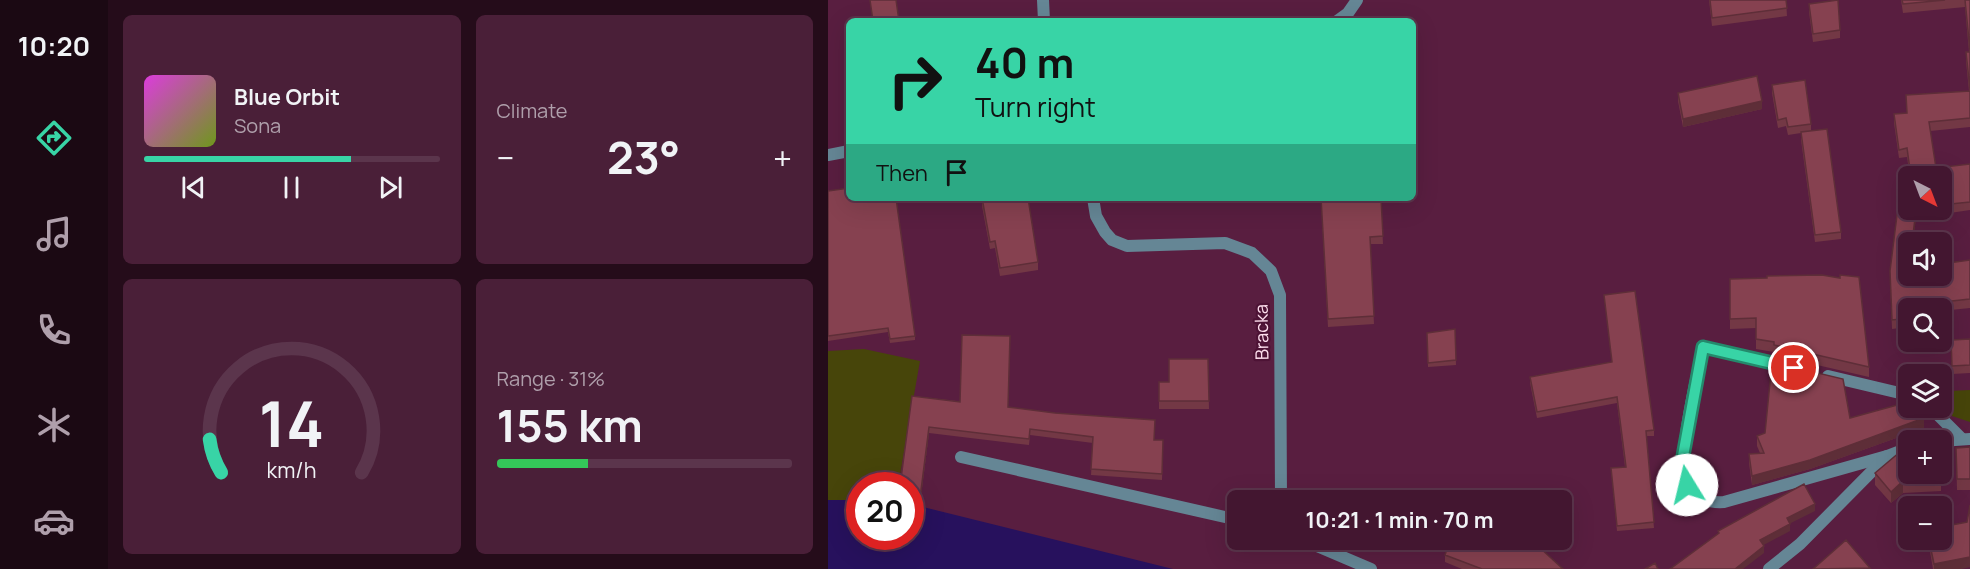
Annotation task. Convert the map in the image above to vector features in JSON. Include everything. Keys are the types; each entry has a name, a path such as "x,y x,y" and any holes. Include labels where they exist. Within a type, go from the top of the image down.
{"street":[{"path":"1043,0 1044,18"},
{"path":"1341,18 1348,13 1357,0"},
{"path":"828,155 846,152"},
{"name":"Bracka","path":"1094,201 1096,216 1112,240 1128,246 1225,243 1252,253 1271,271 1280,295 1281,490"},
{"path":"1898,393 1703,347 1683,456 1687,485 1696,496 1712,503 1724,502 1898,452"},
{"path":"1942,418 1966,439"},
{"path":"1769,569 1800,544 1887,456"},
{"path":"961,457 1227,517"},
{"path":"1326,550 1371,569"}],"shaded area":[{"path":"864,349 920,361 900,472 846,472 846,500 828,500 828,351"},
{"path":"1970,390 1970,422 1952,416 1952,391"},
{"path":"828,500 846,500 846,550 924,550 924,507 1173,569 828,569"}],"building":[{"path":"870,0 896,0 899,18 873,18"},
{"path":"1710,0 1786,0 1787,8 1712,18"},
{"path":"1838,0 1840,30 1813,34 1809,4"},
{"path":"1902,0 1945,0 1903,4"},
{"path":"1965,0 1970,0 1970,51"},
{"path":"1966,52 1970,52 1970,90"},
{"path":"1757,76 1762,101 1683,119 1678,93"},
{"path":"1805,80 1811,124 1788,127 1786,118 1778,120 1772,85"},
{"path":"1970,91 1970,118 1929,122 1936,166 1909,166 1907,148 1899,150 1894,114 1907,113 1906,95"},
{"path":"1827,129 1841,232 1815,235 1801,132"},
{"path":"1970,164 1970,202 1952,204 1952,166"},
{"path":"846,188 846,201 896,201 915,336 890,339 888,328 828,336 828,191"},
{"path":"983,201 1028,201 1038,262 1000,268 995,241 990,242"},
{"path":"1321,201 1381,201 1383,236 1370,237 1374,316 1328,319"},
{"path":"1898,207 1898,220 1915,220 1913,232 1898,232 1898,286 1952,286 1952,262 1970,260 1970,299 1952,301 1952,298 1898,298 1898,319 1892,320 1890,271"},
{"path":"1822,275 1840,278 1840,275 1859,277 1869,367 1756,339 1756,318 1730,319 1730,279"},
{"path":"1635,291 1654,430 1646,431 1654,522 1617,526 1611,468 1626,467 1617,397 1537,412 1530,377 1612,362 1604,295"},
{"path":"1455,329 1456,360 1428,363 1427,333"},
{"path":"962,335 1010,336 1008,407 1055,413 1155,420 1154,440 1163,440 1162,474 1091,469 1093,437 1030,429 1029,439 929,427 923,472 902,472 912,396 960,402"},
{"path":"1970,339 1970,365 1952,366 1952,340"},
{"path":"1169,359 1208,359 1209,401 1159,401 1159,382 1169,382"},
{"path":"1772,362 1843,379 1850,418 1898,405 1898,418 1924,418 1810,460 1752,476 1749,454 1764,453 1757,436 1765,433"},
{"path":"1970,447 1970,479 1957,479 1956,448"},
{"path":"1898,454 1900,484 1891,492 1875,473"},
{"path":"1804,484 1815,504 1787,518 1790,524 1760,540 1764,546 1735,569 1670,569 1719,533 1718,531"},
{"path":"1970,505 1970,557 1934,564 1931,550 1952,550 1952,525 1967,522"},
{"path":"1846,540 1870,568 1813,569"},
{"path":"1447,550 1542,550 1563,569 1482,569 1445,555"},
{"path":"1655,563 1658,569 1645,569"}],"route":[{"path":"1687,485 1683,456 1703,347 1794,368"}]}
